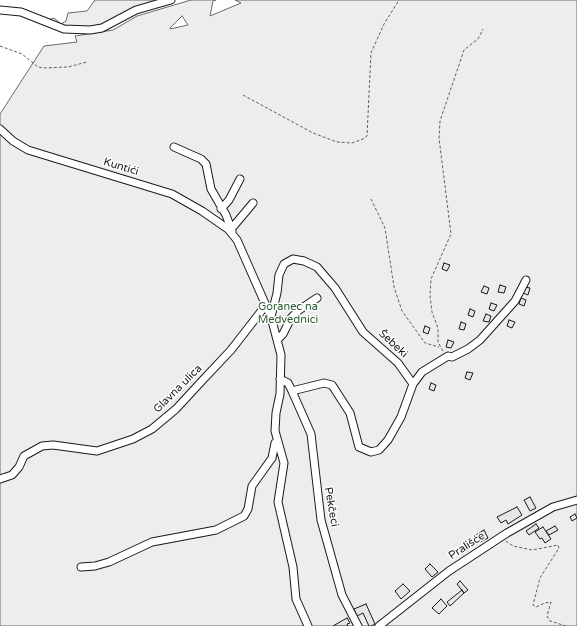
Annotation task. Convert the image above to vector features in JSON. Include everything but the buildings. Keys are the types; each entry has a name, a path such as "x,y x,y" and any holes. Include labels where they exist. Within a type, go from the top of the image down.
{"street":[{"path":"0,10 21,12 64,29 90,30 102,28 136,10 171,0"},
{"name":"Kuntići","path":"0,129 13,141 28,150 172,194 202,211 232,231"},
{"name":"Kuntići","path":"174,147 204,162 211,188 237,240 271,317"},
{"path":"221,208 230,200 240,179"},
{"path":"232,231 253,204"},
{"name":"Šebeki","path":"271,317 277,293 279,275 284,264 292,259 304,261 317,267 335,288 363,332 398,363 413,384"},
{"path":"292,391 324,383 332,385 350,413 359,447 371,452 379,450 388,440 401,417 413,384 422,372 448,356 452,356 468,349 480,340 515,301 526,280"},
{"path":"278,339 283,334 291,318 299,310 317,298"},
{"name":"Glavna ulica","path":"0,479 12,475 19,467 24,456 42,446 53,445 97,451 133,439 152,429 176,409 231,350 266,305"},
{"path":"271,317 281,354 280,394 276,413 275,431 284,463 278,502 293,567 296,599 308,626"},
{"name":"Pekčeci","path":"280,379 288,383 311,434 318,500 329,552 342,595 358,626"},
{"path":"81,567 95,566 109,562 152,542 216,530 238,520 244,516 248,509 252,486 272,458 275,443 278,442"},
{"name":"Prališće","path":"379,626 449,571 500,538 553,507 577,500"}],"path":[{"path":"243,95 313,133 337,142 352,143 363,139 367,136 370,53 384,24 399,0"},
{"path":"440,347 438,328 432,312 430,296 431,279 451,234 439,138 440,121 464,50 478,39 483,29"},
{"path":"0,46 22,54 38,67 42,68 68,67 87,62"},
{"path":"371,199 385,228 394,287 402,311 425,343 440,347 448,356"},
{"path":"500,538 513,546 532,550 558,545 559,548 540,578 533,605 536,607 551,602 548,616 550,621 566,626"}],"shaded area":[{"path":"95,0 168,0 103,27 78,29 45,21 54,18 61,24 66,21 68,13 87,11"},
{"name":"Goranec na Medvednici","path":"191,0 216,0 213,1 210,16 241,3 235,0 577,0 577,626 0,626 0,114 44,46 77,42 75,36 113,30 137,16","holes":["182,16 188,25 170,29"]}]}
